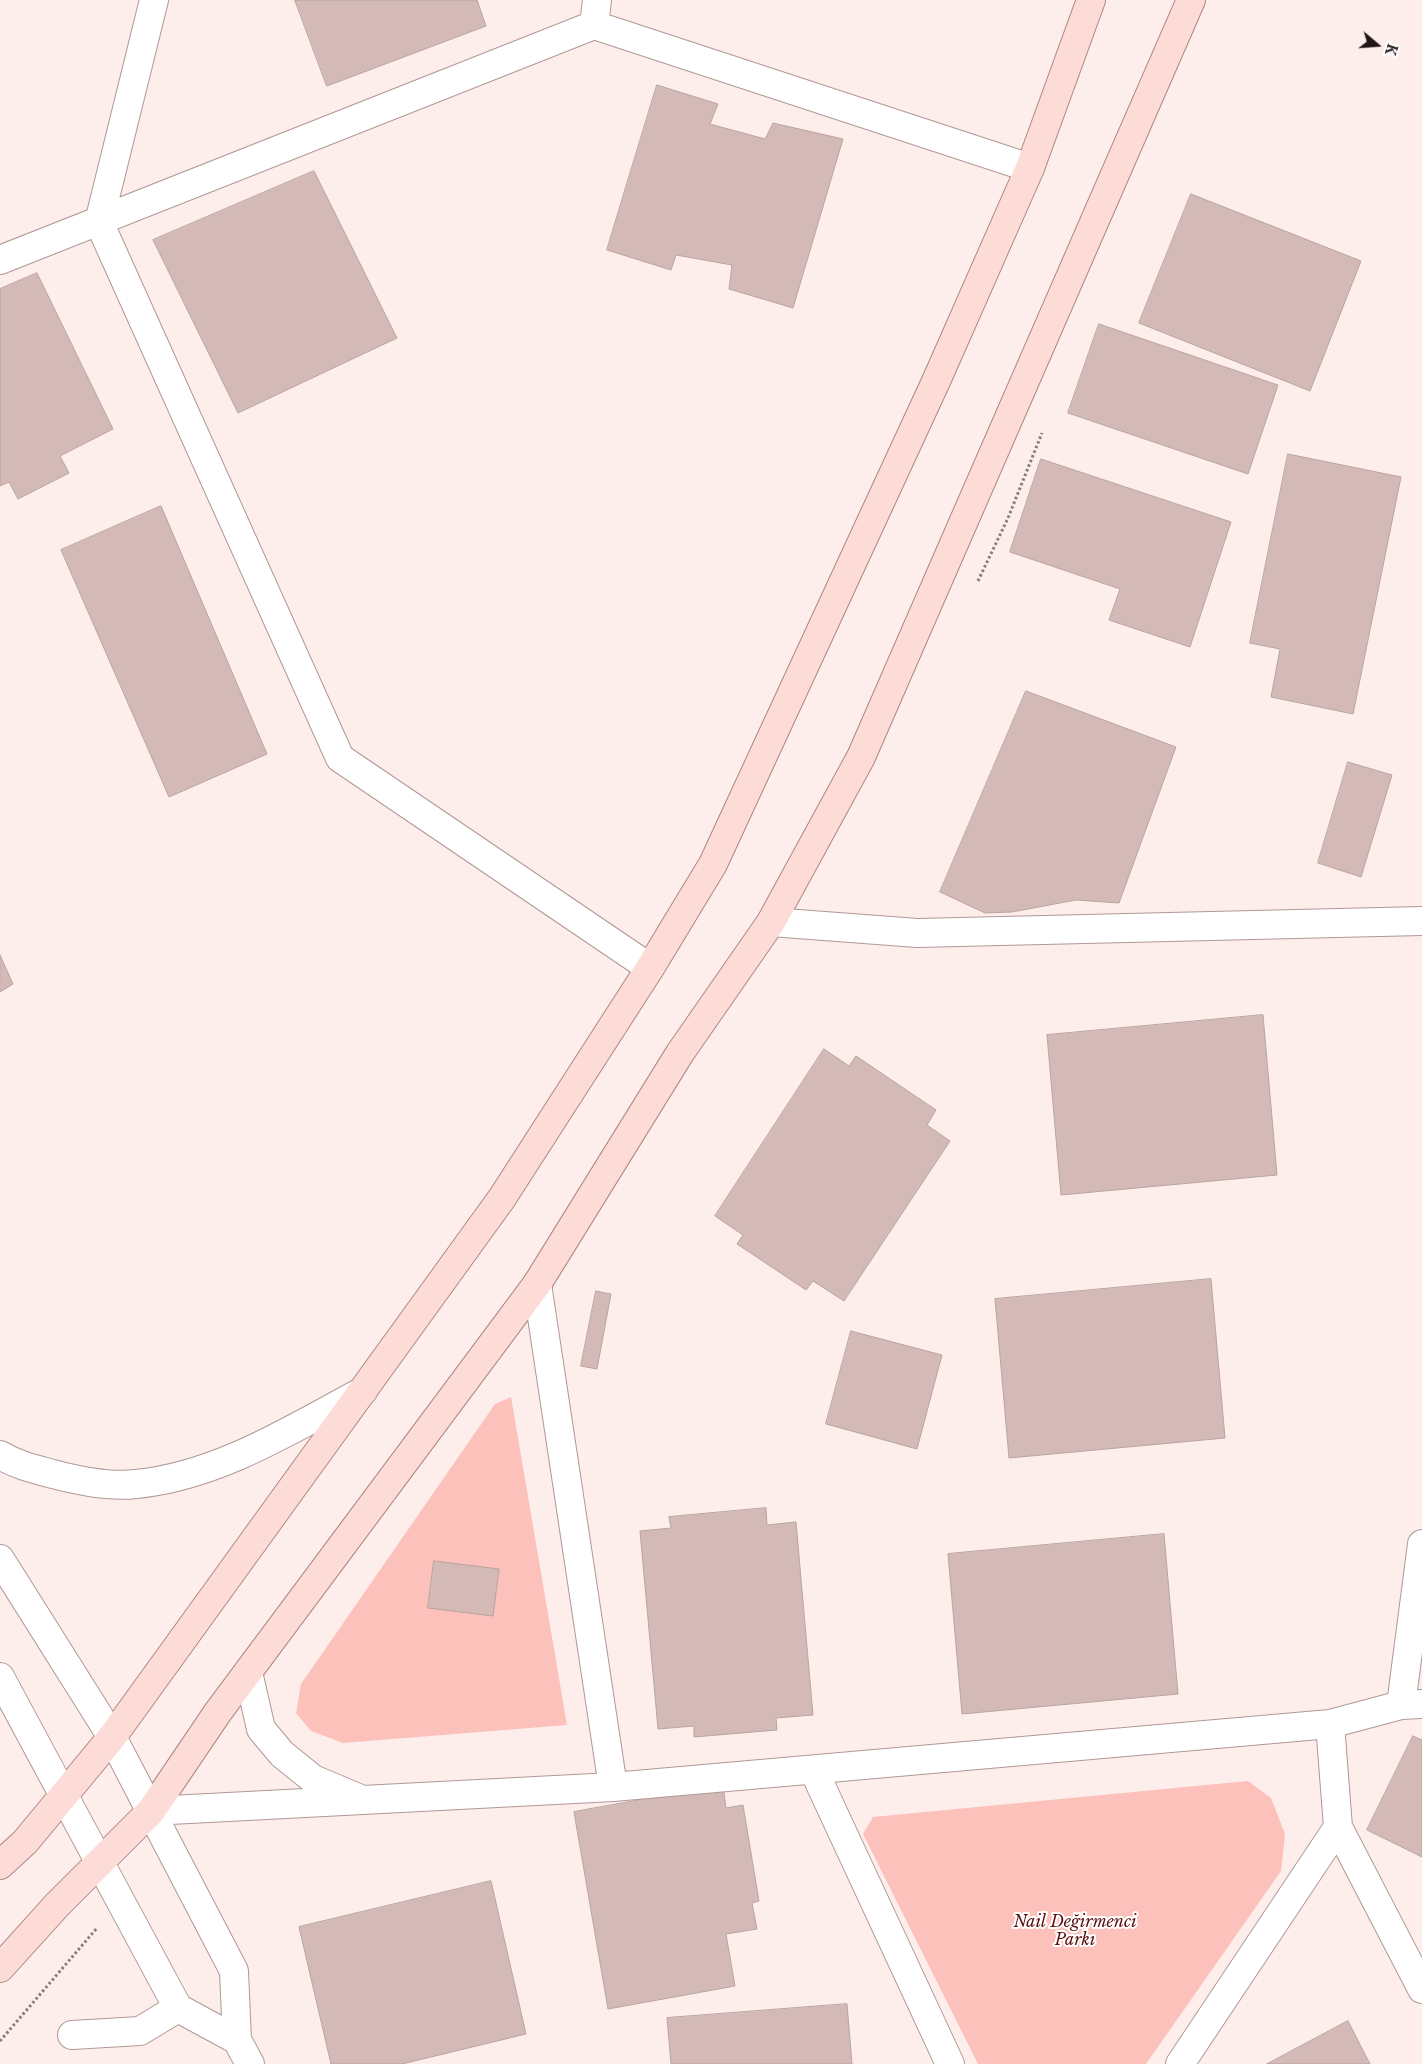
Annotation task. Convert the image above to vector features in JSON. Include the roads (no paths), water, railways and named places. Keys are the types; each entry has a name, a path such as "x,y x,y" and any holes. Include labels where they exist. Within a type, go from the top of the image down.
{"main road":[{"path":"0,1865 25,1842 112,1736 502,1198 650,968 713,864 938,379 1030,168 1091,0"},
{"path":"0,1968 57,1904 151,1811 248,1672 537,1284 680,1053 771,922 861,756 1191,0"}],"street":[{"path":"154,0 99,222 340,758 650,968"},
{"path":"0,260 99,222 595,13 1030,168"},
{"path":"771,922 917,933 1422,921"},
{"path":"537,1284 613,1787"},
{"path":"0,1456 17,1465 79,1481 135,1484 193,1473 264,1444 363,1391"},
{"path":"151,1811 613,1787 814,1771 1330,1724 1412,1704 1422,1544"},
{"path":"0,1559 112,1736 234,1972 238,2040 250,2064"},
{"path":"248,1672 261,1729 282,1754 313,1779 364,1800"},
{"path":"0,1676 101,1861 178,2008 238,2040"},
{"path":"1330,1724 1338,1827 1422,1989"},
{"path":"814,1771 950,2064"},
{"path":"1180,2064 1338,1827"},
{"path":"72,2034 140,2031 178,2008"}],"park label":[{"name":"Nail Değirmenci Parkı","path":"1075,1931"}]}
